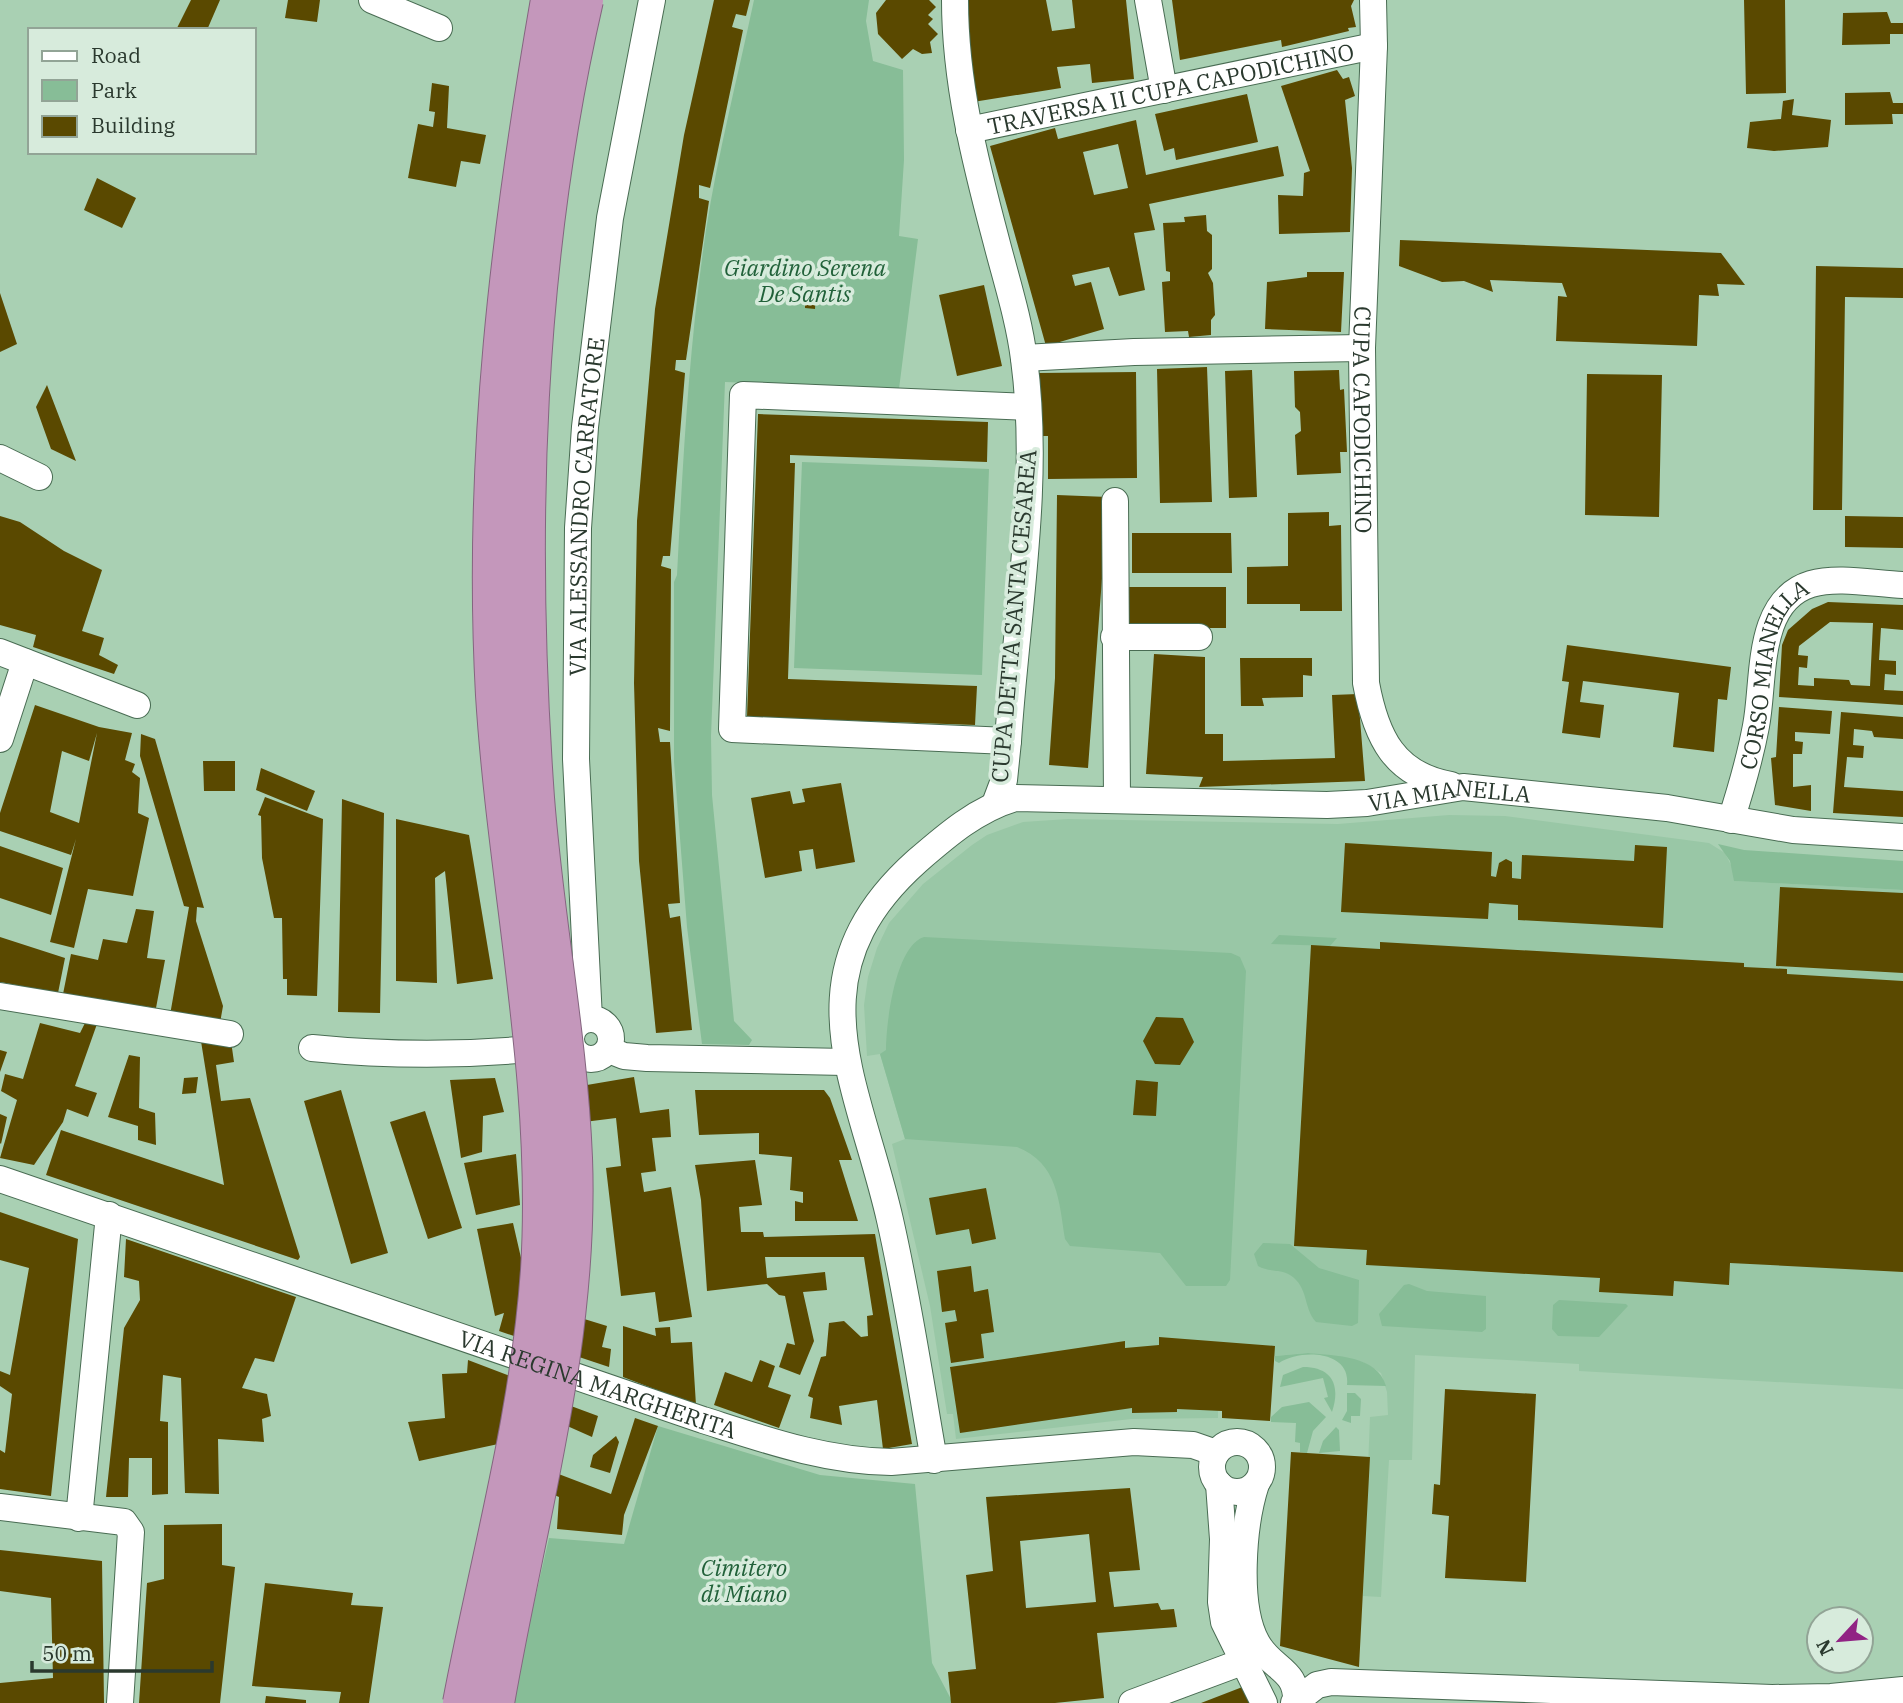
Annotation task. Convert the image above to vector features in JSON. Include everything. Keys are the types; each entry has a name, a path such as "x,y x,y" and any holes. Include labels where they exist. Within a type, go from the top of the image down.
{"highway":[{"path":"463,1703 525,1387 540,1270 540,1150 533,1059 503,806 495,690 492,574 494,459 501,343 513,228 550,0"},
{"path":"495,1703 558,1393 571,1272 573,1159 536,803 524,574 526,461 544,232 560,120 583,0"}],"street":[{"path":"372,0 439,28"},
{"name":"VIA ALESSANDRO CARRATORE","path":"589,1019 576,759 579,516 595,327 610,218 652,0"},
{"name":"CUPA DETTA SANTA CESAREA","path":"934,1460 888,1210 845,1062 841,1031 842,997 864,927 881,898 943,839 995,804 1004,780 1027,504 1028,407 1024,358 969,130 959,71 955,0"},
{"path":"1148,0 1164,90"},
{"name":"CUPA CAPODICHINO","path":"1373,0 1374,46 1362,348 1366,683 1371,710 1381,735 1409,770 1426,780 1464,788"},
{"name":"TRAVERSA II CUPA CAPODICHINO","path":"969,130 1374,46"},
{"path":"1024,358 1133,352 1362,348"},
{"path":"1008,741 732,729 743,395 1028,407"},
{"path":"0,458 39,477"},
{"path":"1115,501 1116,799"},
{"name":"CORSO MIANELLA","path":"1731,820 1746,773 1757,723 1768,636 1783,603 1800,589 1822,582 1903,585"},
{"path":"1114,637 1199,637"},
{"path":"0,652 137,705"},
{"path":"0,739 25,662"},
{"name":"VIA MIANELLA","path":"995,804 1036,797 1327,805 1367,803 1464,788 1667,808 1793,830 1903,837"},
{"path":"0,996 230,1034"},
{"path":"589,1019 601,1022 610,1031 609,1050 598,1059 585,1059 572,1044 573,1030 589,1019"},
{"path":"312,1048 383,1055 447,1055 572,1044"},
{"path":"609,1050 624,1056 647,1058 845,1062"},
{"name":"VIA REGINA MARGHERITA","path":"0,1178 690,1416 810,1454 855,1462 934,1460 1134,1442 1193,1445 1216,1452"},
{"path":"79,1518 109,1215"},
{"path":"1264,1703 1224,1622 1221,1602 1223,1539 1219,1484 1212,1469 1216,1452 1230,1443 1247,1443 1254,1447 1263,1469 1256,1484 1248,1516 1245,1612 1257,1645 1270,1661 1293,1680 1295,1703"},
{"path":"1219,1484 1234,1492 1250,1489 1256,1484"},
{"path":"0,1507 124,1522 131,1532 120,1703"},
{"path":"1132,1703 1242,1662"},
{"path":"1295,1703 1317,1685 1331,1682 1772,1698 1831,1697 1903,1690"}],"shaded area":[{"path":"1449,815 1505,816 1709,843 1725,853 1734,871 1734,881 1903,890 1903,1389 1579,1371 1579,1364 1415,1355 1412,1460 1389,1460 1381,1597 1363,1596 1370,1417 1388,1415 1387,1392 1381,1373 1363,1362 1308,1353 1274,1356 1218,1411 1218,1418 1131,1419 956,1439 953,1414 947,1414 930,1306 892,1144 905,1139 880,1054 867,1056 864,1005 868,977 877,948 889,923 923,884 972,845 987,835 1023,822 1068,819 1338,824"}],"green space":[{"name":"Giardino Serena De Santis","path":"754,0 869,0 866,21 873,61 903,70 904,160 899,236 918,239 899,389 725,382 711,736 712,795 734,1021 752,1040 749,1045 702,1044 687,927 674,762 674,582 677,575 684,445 700,273 722,143"},
{"path":"802,462 989,469 982,675 794,668"},
{"path":"1718,844 1744,850 1903,861 1903,890 1734,881 1730,861"},
{"path":"1279,935 1337,938 1330,946 1271,944"},
{"path":"924,937 1231,953 1240,957 1246,971 1230,1280 1226,1286 1186,1286 1160,1253 1070,1246 1065,1239 1058,1197 1049,1173 1031,1154 1017,1147 905,1139 880,1054 886,1050 890,1005 899,970 914,943"},
{"path":"1263,1243 1290,1244 1319,1268 1359,1280 1358,1323 1352,1326 1316,1322 1296,1280 1286,1273 1258,1266 1254,1254"},
{"path":"1409,1284 1427,1291 1486,1296 1486,1329 1482,1332 1382,1326 1379,1314 1404,1285"},
{"path":"1559,1300 1628,1306 1599,1337 1558,1336 1552,1329 1553,1305"},
{"path":"1308,1353 1343,1357 1365,1363 1374,1368 1386,1386 1347,1385 1346,1373 1341,1365 1322,1356 1299,1356 1279,1363 1275,1361 1275,1356"},
{"path":"1303,1367 1321,1370 1332,1379 1335,1402 1332,1412 1324,1398 1328,1397 1323,1378 1280,1387 1283,1375"},
{"path":"1347,1393 1355,1393 1361,1399 1360,1416 1351,1416 1351,1423 1342,1420 1347,1411"},
{"path":"1309,1402 1326,1417 1313,1431 1307,1453 1300,1452 1300,1443 1295,1442 1296,1423 1271,1422 1271,1417 1282,1407"},
{"name":"Cimitero di Miano","path":"658,1426 820,1475 915,1484 932,1663 953,1703 511,1703 549,1538 624,1544"},
{"path":"1336,1427 1339,1430 1340,1451 1319,1453 1323,1441"}],"building":[{"path":"191,0 220,0 208,28 177,28"},
{"path":"288,0 320,0 317,22 285,18"},
{"path":"714,0 750,0 746,16 736,14 732,27 743,30 710,188 699,185 699,198 709,201 686,360 676,360 675,370 685,373 670,556 663,556 661,566 671,569 670,731 658,728 660,742 670,742 680,903 668,904 670,918 680,916 692,1030 656,1033 639,861 634,683 637,521 655,309 684,135"},
{"path":"886,0 929,0 936,7 928,15 933,19 928,24 938,34 930,42 932,53 922,54 913,49 902,59 878,34 876,13"},
{"path":"966,0 1046,0 1052,31 1075,28 1072,0 1126,0 1134,79 1092,83 1090,64 1057,67 1061,88 973,102"},
{"path":"1172,0 1354,0 1351,6 1356,27 1282,47 1281,40 1180,60"},
{"path":"1744,0 1785,0 1786,93 1746,94"},
{"path":"1887,12 1891,23 1903,23 1903,34 1890,34 1890,44 1842,45 1843,13"},
{"path":"1337,70 1343,79 1349,77 1355,96 1345,100 1352,168 1350,232 1279,234 1278,195 1303,196 1304,173 1310,171 1281,86"},
{"path":"432,83 449,86 447,128 486,135 480,164 461,161 456,187 408,178 418,124 433,127 435,112 429,111"},
{"path":"1890,92 1893,103 1903,103 1903,114 1892,114 1893,124 1845,125 1845,93"},
{"path":"1247,94 1258,142 1176,160 1174,148 1164,151 1155,114"},
{"path":"1794,99 1792,115 1831,120 1828,147 1774,151 1747,148 1750,122 1781,119 1783,101"},
{"path":"1136,120 1146,175 1278,146 1284,176 1149,204 1155,230 1134,233 1145,290 1119,296 1109,267 1072,275 1075,286 1091,282 1104,329 1046,346 990,146 1055,128 1058,139","holes":["1118,144 1128,188 1094,195 1083,152"]},
{"path":"97,178 136,198 122,228 84,210"},
{"path":"1206,215 1207,231 1212,235 1212,269 1208,273 1213,283 1215,315 1211,320 1211,335 1189,337 1188,331 1165,332 1162,282 1170,281 1170,272 1166,271 1163,223 1185,222 1184,217"},
{"path":"1400,240 1721,253 1745,285 1717,284 1719,296 1699,295 1697,346 1556,341 1558,296 1567,297 1562,283 1490,280 1493,292 1464,281 1442,282 1399,266"},
{"path":"1816,266 1903,268 1903,298 1845,297 1842,510 1813,510"},
{"path":"1307,272 1344,272 1341,332 1265,329 1267,282 1307,277"},
{"path":"984,285 1002,366 957,376 939,295"},
{"path":"805,290 816,291 815,309 805,308"},
{"path":"0,293 17,344 0,352"},
{"path":"1207,367 1212,502 1160,503 1157,369"},
{"path":"1252,370 1257,497 1229,498 1225,371"},
{"path":"1339,370 1340,390 1344,389 1347,452 1340,452 1341,473 1297,475 1295,435 1301,431 1300,412 1295,407 1294,371"},
{"path":"1136,372 1137,478 1048,479 1048,436 1036,436 1036,373"},
{"path":"1587,374 1662,375 1659,517 1585,515"},
{"path":"47,385 76,461 51,449 36,407"},
{"path":"758,414 988,422 987,462 790,455 790,463 795,463 788,679 977,686 975,725 747,717"},
{"path":"1057,495 1108,497 1088,768 1049,765 1055,678"},
{"path":"1329,512 1329,526 1341,525 1342,611 1300,611 1300,604 1247,604 1247,567 1288,566 1288,513"},
{"path":"0,516 20,522 64,551 102,570 82,631 104,638 99,655 118,665 114,674 33,647 36,635 0,625"},
{"path":"1845,516 1903,517 1903,548 1845,547"},
{"path":"1132,533 1231,533 1232,573 1132,573"},
{"path":"1126,587 1226,587 1226,628 1126,628"},
{"path":"1828,602 1903,605 1903,630 1881,628 1879,660 1896,661 1896,675 1885,674 1884,690 1903,691 1903,705 1779,697 1782,645 1788,630 1812,609","holes":["1830,622 1873,623 1870,686 1851,685 1849,680 1814,678 1814,686 1798,685 1799,667 1807,668 1808,656 1798,655 1799,646"]},
{"path":"1567,645 1731,667 1727,700 1718,699 1714,752 1673,747 1679,693 1583,681 1580,702 1604,705 1600,738 1562,733 1569,682 1562,681"},
{"path":"1154,654 1205,657 1205,734 1223,734 1223,761 1335,758 1332,695 1358,694 1365,781 1199,787 1203,777 1146,774"},
{"path":"1240,658 1312,658 1312,676 1303,675 1303,697 1262,698 1264,706 1241,706"},
{"path":"35,705 99,727 132,733 125,760 135,764 132,772 140,778 138,813 149,818 133,896 88,889 74,948 50,942 76,839 71,855 0,831 0,813","holes":["97,733 79,823 50,812 62,751 89,761"]},
{"path":"1779,707 1832,711 1830,734 1795,732 1795,741 1803,742 1802,754 1793,754 1793,787 1811,785 1811,811 1775,805 1771,758 1776,757"},
{"path":"1841,712 1903,717 1903,739 1874,737 1872,731 1854,729 1853,745 1864,746 1863,758 1847,757 1844,787 1903,791 1903,817 1833,813"},
{"path":"141,734 155,739 204,908 197,907 196,921 223,1006 220,1023 170,1015 189,907 184,906 140,756"},
{"path":"203,761 235,761 235,791 204,791"},
{"path":"261,768 315,791 307,811 256,790"},
{"path":"841,783 855,862 816,869 813,849 799,851 802,871 765,878 751,798 790,791 793,804 805,802 802,789"},
{"path":"265,797 323,819 317,996 287,995 287,979 283,979 282,918 274,918 262,858 261,816 258,815"},
{"path":"342,799 384,813 380,1013 338,1012"},
{"path":"396,819 469,835 493,979 457,984 445,871 435,878 437,983 396,981"},
{"path":"1345,843 1492,852 1491,876 1496,877 1499,863 1506,859 1512,862 1512,878 1521,879 1522,855 1634,861 1635,845 1667,847 1663,928 1518,920 1518,905 1489,903 1488,919 1341,912"},
{"path":"0,846 63,868 51,915 0,898"},
{"path":"1780,887 1903,893 1903,973 1776,966"},
{"path":"136,909 154,911 147,958 165,960 156,1008 63,994 71,954 98,960 103,939 127,943"},
{"path":"0,937 65,958 58,993 0,982"},
{"path":"1380,942 1744,963 1744,967 1787,969 1787,974 1903,981 1903,1272 1730,1263 1729,1285 1674,1281 1673,1296 1599,1292 1600,1278 1366,1265 1367,1250 1294,1246 1311,945 1380,949"},
{"path":"1156,1017 1183,1018 1194,1042 1180,1065 1155,1064 1143,1041"},
{"path":"86,1021 97,1024 75,1086 97,1093 88,1117 67,1109 63,1122 34,1165 0,1158 17,1100 1,1091 5,1074 23,1079 40,1023 80,1033"},
{"path":"200,1035 231,1041 234,1062 216,1065 221,1101 250,1098 300,1257 298,1260 46,1175 61,1130 224,1185"},
{"path":"0,1050 7,1052 0,1072"},
{"path":"129,1055 140,1057 139,1108 155,1113 156,1145 138,1140 138,1126 108,1117"},
{"path":"198,1077 196,1093 182,1094 184,1078"},
{"path":"634,1077 640,1113 669,1109 671,1137 652,1138 656,1171 641,1173 644,1192 671,1187 692,1317 659,1322 655,1292 621,1296 606,1168 621,1166 616,1118 584,1122 581,1086"},
{"path":"495,1078 504,1112 483,1116 482,1152 461,1158 450,1080"},
{"path":"1136,1080 1158,1082 1156,1116 1133,1115"},
{"path":"341,1090 388,1253 351,1264 304,1101"},
{"path":"695,1090 824,1090 830,1098 852,1160 839,1160 858,1221 795,1221 795,1201 803,1203 803,1192 790,1190 792,1157 759,1154 759,1133 699,1135"},
{"path":"425,1111 462,1228 428,1239 390,1122"},
{"path":"0,1114 7,1117 1,1144 0,1143"},
{"path":"516,1154 520,1205 476,1215 464,1163"},
{"path":"755,1160 762,1205 739,1207 741,1232 763,1232 764,1237 875,1234 912,1444 883,1449 877,1400 839,1406 842,1425 810,1418 813,1398 808,1396 821,1357 826,1356 829,1323 844,1321 861,1337 868,1336 867,1316 873,1315 864,1257 765,1257 767,1278 825,1272 827,1290 803,1292 814,1341 800,1375 779,1367 787,1343 795,1345 785,1296 779,1295 767,1284 707,1291 701,1200 695,1165"},
{"path":"986,1188 996,1239 972,1244 969,1229 936,1235 929,1198"},
{"path":"0,1212 78,1239 51,1496 0,1489 0,1450 5,1453 12,1394 0,1386 0,1371 10,1375 29,1268 0,1260"},
{"path":"513,1223 527,1284 520,1338 499,1331 504,1313 495,1316 477,1229"},
{"path":"126,1239 296,1297 274,1362 255,1358 242,1388 267,1394 271,1416 262,1419 264,1442 218,1439 219,1494 185,1493 181,1378 163,1375 160,1421 168,1422 168,1494 152,1495 152,1458 129,1458 128,1497 106,1497 124,1328 140,1300 139,1281 124,1277"},
{"path":"971,1266 974,1292 988,1289 994,1332 981,1334 984,1358 951,1363 945,1323 957,1321 955,1310 942,1312 937,1271"},
{"path":"581,1318 607,1326 602,1347 611,1349 609,1367 576,1356"},
{"path":"623,1326 656,1336 655,1328 670,1327 671,1343 692,1342 696,1405 623,1377"},
{"path":"1159,1337 1275,1346 1270,1421 1222,1418 1222,1411 1177,1409 1177,1412 1132,1413 1132,1408 960,1433 950,1367 1125,1341 1125,1348 1159,1345"},
{"path":"468,1360 515,1378 503,1443 419,1461 408,1422 445,1418 442,1374 467,1373"},
{"path":"760,1360 775,1366 768,1387 791,1395 779,1428 714,1405 725,1372 752,1382"},
{"path":"1445,1389 1536,1394 1526,1582 1445,1578 1449,1516 1432,1514 1434,1484 1440,1485"},
{"path":"571,1406 598,1416 592,1437 565,1425"},
{"path":"635,1418 658,1426 624,1515 622,1535 557,1529 559,1497 552,1494 556,1473 611,1494"},
{"path":"616,1436 619,1442 610,1473 590,1467 593,1455"},
{"path":"1291,1452 1370,1457 1359,1667 1280,1646"},
{"path":"1130,1488 1140,1570 1109,1572 1114,1607 1158,1603 1161,1610 1174,1609 1177,1627 1097,1633 1104,1698 1055,1703 951,1703 948,1672 976,1669 966,1575 993,1571 986,1497","holes":["1089,1534 1096,1602 1026,1608 1020,1541"]},
{"path":"222,1524 222,1565 235,1567 220,1703 139,1703 147,1583 164,1579 164,1525"},
{"path":"0,1550 102,1561 104,1703 0,1703 0,1683 53,1678 51,1598 0,1591"},
{"path":"265,1583 353,1593 351,1605 383,1607 369,1703 339,1703 341,1692 252,1686"},
{"path":"1245,1686 1252,1703 1201,1703"},
{"path":"266,1696 306,1700 306,1703 265,1703"}]}
